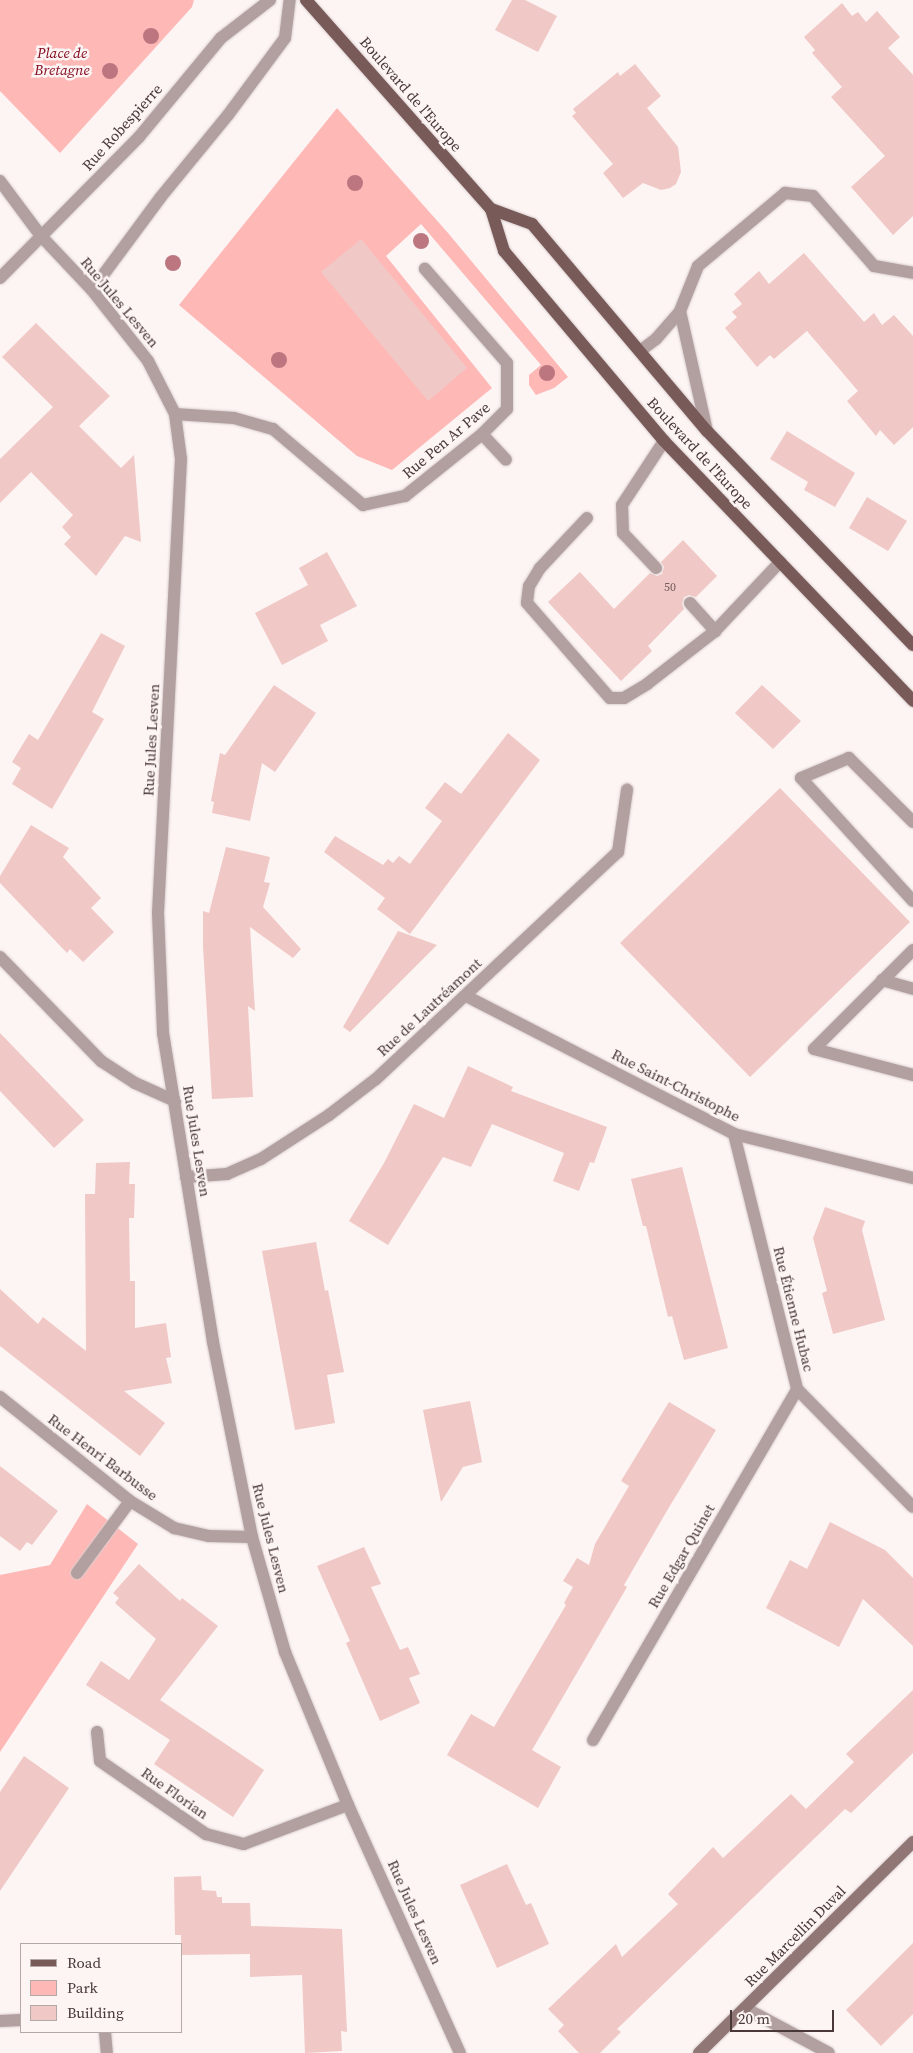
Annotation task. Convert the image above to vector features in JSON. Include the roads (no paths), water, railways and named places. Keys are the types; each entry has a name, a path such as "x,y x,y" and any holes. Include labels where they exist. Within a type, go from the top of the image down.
{"main road":[{"name":"Boulevard de l'Europe","path":"306,0 491,209 504,251 664,441 913,701"},
{"name":"Boulevard de l'Europe","path":"491,209 532,224 708,431 913,645"},
{"name":"Rue Marcellin Duval","path":"699,2053 913,1842"}],"street":[{"name":"Rue Robespierre","path":"0,278 139,137 221,38 270,0"},
{"path":"92,290 160,198 228,114 285,38 290,0"},
{"name":"Rue Jules Lesven","path":"0,181 41,236 92,290 148,360 175,414 181,459 158,913 163,1033 213,1342 252,1537 285,1652 348,1805 460,2053"},
{"path":"640,351 656,339 680,311 698,266 784,193 813,196 874,266 913,273"},
{"name":"Rue Pen Ar Pave","path":"175,414 234,418 273,428 363,505 405,496 482,434 507,409 507,363 425,269"},
{"path":"680,311 708,431"},
{"path":"482,434 506,460"},
{"path":"656,568 623,533 622,505 664,441"},
{"path":"587,518 540,568 528,586 527,603 610,698 624,698 647,684 715,631 780,562"},
{"path":"690,603 715,631"},
{"path":"913,822 849,758 801,778 913,901"},
{"name":"Rue de Lautréamont","path":"186,1177 226,1174 261,1159 329,1115 376,1079 618,852 627,790"},
{"path":"913,950 814,1049 913,1075"},
{"path":"0,957 101,1061 134,1083 175,1101"},
{"path":"882,980 913,989"},
{"name":"Rue Saint-Christophe","path":"466,996 734,1134 913,1178"},
{"name":"Rue Étienne Hubac","path":"734,1134 797,1389 913,1507"},
{"name":"Rue Edgar Quinet","path":"593,1740 797,1389"},
{"name":"Rue Henri Barbusse","path":"0,1397 130,1501 174,1528 208,1536 252,1537"},
{"path":"77,1573 130,1501"},
{"name":"Rue Florian","path":"97,1732 100,1761 206,1834 244,1844 348,1805"},
{"path":"746,2008 829,2053"},
{"path":"0,2021 20,2020"},
{"path":"105,2033 107,2053"}],"park label":[{"name":"Place de Bretagne","path":"62,60"}]}
